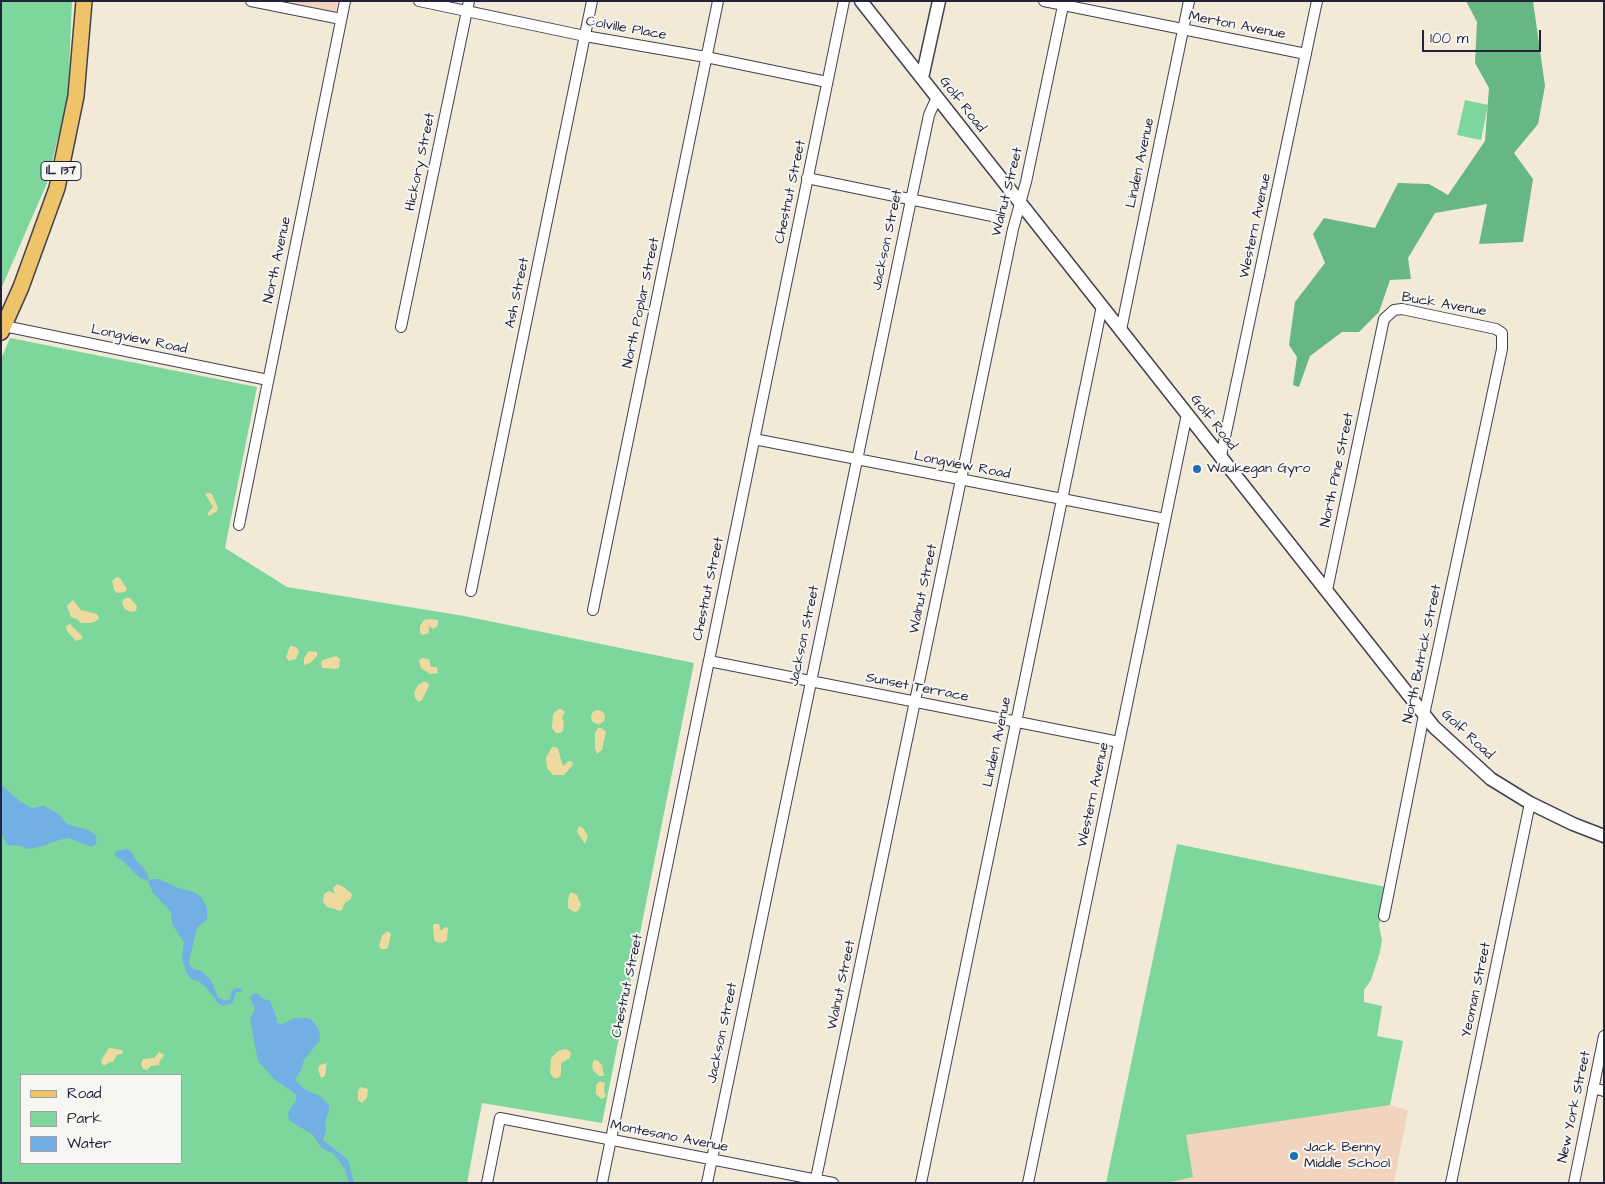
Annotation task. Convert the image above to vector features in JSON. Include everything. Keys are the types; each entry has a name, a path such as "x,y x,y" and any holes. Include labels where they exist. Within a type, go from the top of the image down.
{"main road":[{"name":"IL 137","path":"3,329 21,287 57,188 76,96 84,1"}],"street":[{"path":"252,1 342,19"},
{"name":"North Avenue","path":"239,525 346,1"},
{"name":"Colville Place","path":"419,1 468,6 585,36 706,57 827,82"},
{"name":"Ash Street","path":"471,591 592,1"},
{"name":"North Poplar Street","path":"593,610 718,1"},
{"name":"Chestnut Street","path":"602,1183 844,1"},
{"name":"Golf Road","path":"861,1 1434,727 1491,778 1530,803 1573,824 1604,836"},
{"path":"922,78 939,1"},
{"name":"Merton Avenue","path":"1044,1 1063,3 1306,54"},
{"name":"Linden Avenue","path":"1121,330 1189,1"},
{"name":"Western Avenue","path":"1221,456 1317,1"},
{"name":"Walnut Street","path":"815,1181 1013,230 1063,3"},
{"name":"Hickory Street","path":"401,328 468,6"},
{"name":"Jackson Street","path":"707,1183 911,200 930,115 938,97"},
{"path":"807,178 997,217"},
{"name":"Linden Avenue","path":"922,1183 1102,306"},
{"name":"Buck Avenue","path":"1376,354 1384,319 1394,310 1402,309 1496,329 1502,333 1503,338 1492,399"},
{"name":"Longview Road","path":"3,329 268,380"},
{"name":"North Pine Street","path":"1327,590 1376,354"},
{"name":"North Butrick Street","path":"1384,916 1424,715 1492,399"},
{"name":"Western Avenue","path":"1028,1183 1187,414"},
{"name":"Longview Road","path":"754,439 1165,519"},
{"name":"Sunset Terrace","path":"709,661 1119,742"},
{"name":"Yeoman Street","path":"1451,1183 1530,803"},
{"name":"New York Street","path":"1574,1183 1604,1036"},
{"path":"1593,1088 1604,1090"},
{"name":"Montesano Avenue","path":"486,1183 500,1118 833,1183"}],"shaded area":[{"path":"279,1 338,1 336,12"},
{"name":"Jack Benny Middle School","path":"1390,1105 1408,1110 1394,1183 1167,1183 1193,1177 1185,1135"}],"green space":[{"path":"1,1 72,1 68,96 47,183 1,289"},
{"path":"1466,1 1533,1 1545,86 1538,124 1514,153 1533,179 1523,242 1479,244 1487,204 1435,213 1408,258 1411,279 1390,280 1379,312 1359,332 1342,332 1310,356 1299,387 1293,385 1297,357 1289,345 1295,302 1325,263 1313,234 1324,218 1375,228 1398,183 1429,184 1448,195 1485,141 1489,88 1475,63 1477,22"},
{"path":"1465,100 1488,105 1481,140 1457,135"},
{"path":"10,338 257,387 225,548 287,587 464,616 694,663 602,1123 482,1103 467,1183 1,1183 1,359"},
{"path":"1177,844 1386,887 1379,926 1382,940 1380,952 1371,980 1364,990 1364,1002 1382,1006 1377,1036 1403,1041 1390,1105 1186,1135 1193,1177 1167,1183 1106,1183"}],"sand":[{"path":"205,494 212,494 218,508 210,516 208,513 213,507"},
{"path":"117,577 120,578 127,589 125,592 117,593 114,590 112,581"},
{"path":"126,598 130,598 137,606 136,611 130,612 125,609 122,603"},
{"path":"73,600 81,610 97,614 98,620 91,623 81,623 71,617 67,606"},
{"path":"424,620 438,620 438,626 433,629 429,626 429,633 422,635 420,626"},
{"path":"70,624 82,636 82,639 76,641 67,631 66,626"},
{"path":"290,646 296,647 299,651 296,659 289,661 286,657"},
{"path":"309,651 317,652 317,656 310,663 304,665 304,658"},
{"path":"336,656 340,659 339,668 322,668 321,663 323,660"},
{"path":"423,658 429,659 431,667 437,667 438,673 430,674 421,668 419,662"},
{"path":"427,682 429,686 419,702 415,698 414,693 418,685"},
{"path":"559,709 565,712 562,717 564,722 563,731 556,733 552,728 553,715"},
{"path":"598,710 603,712 605,717 603,722 598,724 593,722 591,717 593,712"},
{"path":"598,728 602,728 606,732 602,750 597,754 595,733"},
{"path":"552,747 558,749 563,766 569,761 573,762 564,775 553,775 547,768 546,758"},
{"path":"579,826 583,828 588,836 585,844 577,832"},
{"path":"337,884 352,894 351,899 345,903 341,911 327,907 323,902 324,894 329,891 335,894 333,888"},
{"path":"570,893 577,895 581,905 578,911 574,912 568,908"},
{"path":"434,924 439,924 441,931 445,927 448,928 447,940 442,943 436,942 434,939"},
{"path":"388,931 391,934 388,947 387,949 381,949 379,946 382,935"},
{"path":"109,1048 122,1050 123,1053 117,1055 113,1062 104,1066 101,1062"},
{"path":"566,1049 571,1052 570,1058 561,1063 561,1075 558,1078 554,1078 550,1073 551,1058 558,1051"},
{"path":"159,1052 164,1056 160,1060 159,1065 151,1066 147,1070 143,1069 141,1064 143,1059 154,1058"},
{"path":"594,1060 597,1060 602,1065 604,1076 599,1076 593,1070"},
{"path":"327,1063 325,1076 321,1078 318,1069 320,1065"},
{"path":"600,1081 605,1083 604,1090 606,1096 601,1099 596,1094 596,1085"},
{"path":"360,1087 368,1089 367,1098 362,1103 358,1100"}],"water":[{"path":"1,785 22,803 32,808 44,806 59,814 69,825 88,830 95,835 97,840 95,845 91,847 69,838 27,849 21,846 7,845 1,833"},
{"path":"125,849 130,850 148,875 149,881 158,879 177,888 194,892 202,898 207,908 207,919 197,928 189,961 190,965 209,978 218,998 227,1001 230,999 235,988 242,989 242,992 236,992 233,1003 223,1006 218,1003 206,987 198,981 191,979 186,972 182,958 184,942 172,924 171,912 153,893 148,881 140,878 115,856 115,853"},
{"path":"254,993 270,1001 277,1023 282,1024 295,1018 307,1018 312,1020 319,1030 320,1040 304,1060 295,1080 304,1089 320,1096 329,1105 323,1140 348,1160 354,1183 349,1183 345,1169 334,1154 322,1148 313,1135 289,1120 288,1112 296,1101 296,1094 274,1079 258,1061 250,1019 255,1009 250,998"}],"place":[{"name":"Waukegan Gyro","path":"1197,469"},
{"name":"Jack Benny Middle School","path":"1294,1156"}]}
